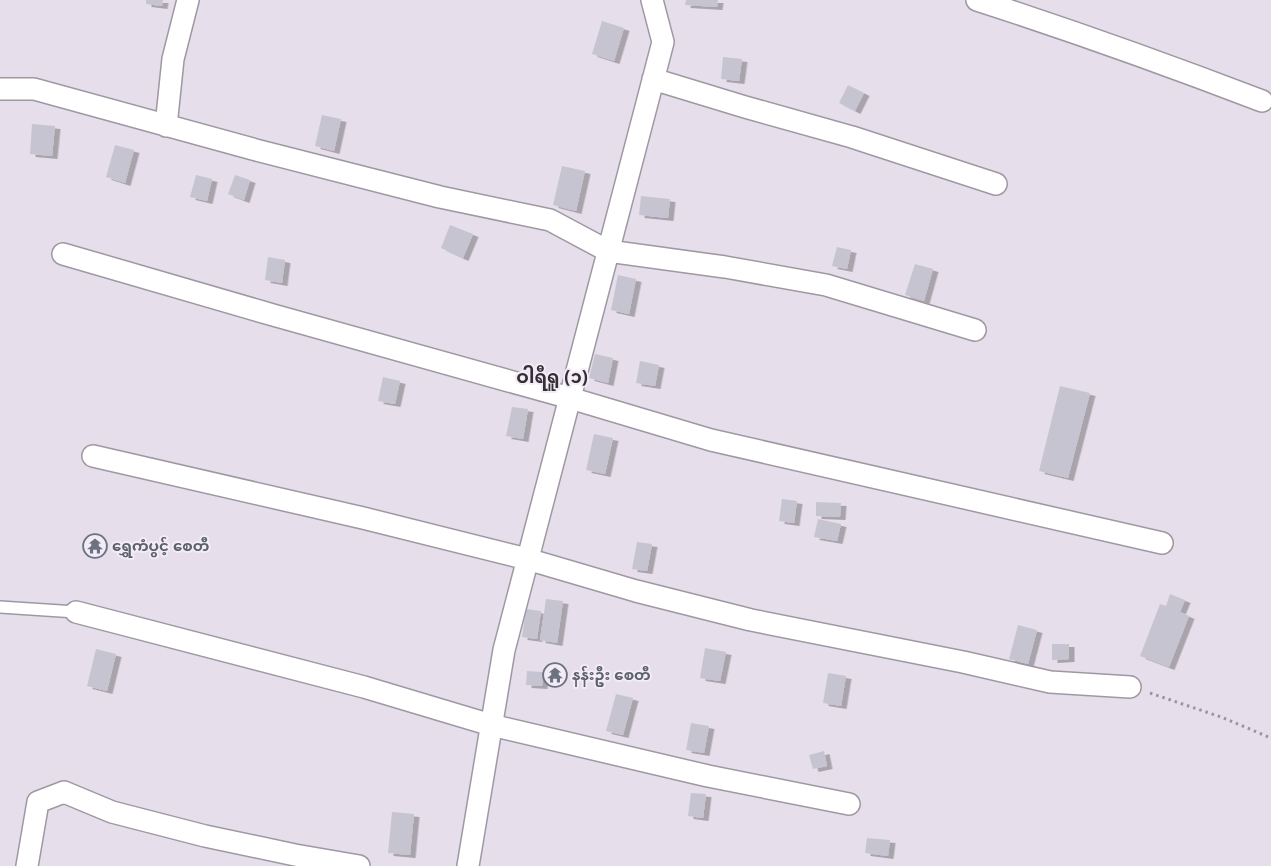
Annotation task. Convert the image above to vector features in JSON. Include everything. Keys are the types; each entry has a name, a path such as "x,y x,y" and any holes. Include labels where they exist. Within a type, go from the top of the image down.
{"street":[{"path":"166,126 173,59 188,0"},
{"path":"468,866 504,650 662,42 652,0"},
{"path":"977,0 1055,26 1262,102"},
{"path":"653,79 852,137 996,184"},
{"path":"0,89 34,89 256,150 440,197 550,220 608,251 725,267 826,285 974,330"},
{"path":"63,254 712,440 1162,543"},
{"path":"93,456 363,518 751,620 963,662 1050,682 1130,687"},
{"path":"76,612 364,687 491,725 708,776 849,804"},
{"path":"27,866 38,802 64,792 112,812 205,836 295,856 359,866"}],"lane":[{"path":"0,607 76,612"}],"path":[{"path":"1130,687 1221,717 1271,738"}],"building":[{"path":"146,0 163,0 162,6 146,4"},
{"path":"686,0 718,0 717,7 685,5"},
{"path":"602,21 624,28 614,61 592,54"},
{"path":"723,57 742,59 739,81 721,79"},
{"path":"848,85 864,93 855,111 839,103"},
{"path":"322,115 341,119 334,151 315,146"},
{"path":"32,124 55,126 52,156 30,154"},
{"path":"115,145 134,150 125,183 106,177"},
{"path":"562,166 585,171 576,211 553,205"},
{"path":"196,175 212,179 207,201 190,197"},
{"path":"235,175 250,180 244,200 228,194"},
{"path":"641,196 670,199 668,218 639,215"},
{"path":"450,225 473,234 463,258 441,248"},
{"path":"837,247 851,250 847,269 832,266"},
{"path":"268,257 285,260 282,283 265,280"},
{"path":"915,264 933,269 924,301 905,295"},
{"path":"618,275 636,279 629,314 611,310"},
{"path":"595,354 613,358 608,383 589,378"},
{"path":"640,361 659,365 655,386 636,383"},
{"path":"383,377 400,381 395,404 378,401"},
{"path":"1060,386 1090,393 1068,478 1039,471"},
{"path":"512,407 528,409 523,439 506,436"},
{"path":"594,434 613,438 605,474 586,470"},
{"path":"782,499 797,501 794,523 779,521"},
{"path":"816,502 841,503 840,517 816,516"},
{"path":"818,519 841,524 837,541 814,537"},
{"path":"637,542 652,544 647,571 632,569"},
{"path":"1170,594 1185,600 1180,612 1189,616 1169,667 1140,656 1160,604 1166,606"},
{"path":"546,599 563,601 557,643 540,640"},
{"path":"526,609 541,611 537,639 522,637"},
{"path":"1018,625 1037,630 1028,664 1009,659"},
{"path":"1052,644 1069,644 1069,659 1052,660"},
{"path":"705,648 726,652 720,681 700,678"},
{"path":"96,649 116,654 107,691 87,686"},
{"path":"527,671 543,672 542,686 526,685"},
{"path":"828,673 846,676 841,706 823,703"},
{"path":"616,694 633,698 623,735 606,731"},
{"path":"691,723 709,726 704,753 686,750"},
{"path":"824,751 827,766 813,769 809,755"},
{"path":"691,793 706,794 703,818 688,816"},
{"path":"392,812 414,814 410,855 388,853"},
{"path":"867,838 890,840 888,856 865,853"}],"place":[{"name":"ရွှေကံပွင့် စေတီ","path":"95,546"},
{"name":"နန်းဦး စေတီ","path":"555,675"}],"district":[{"name":"ဝါရီရူ (၁)","path":"552,377"}]}
